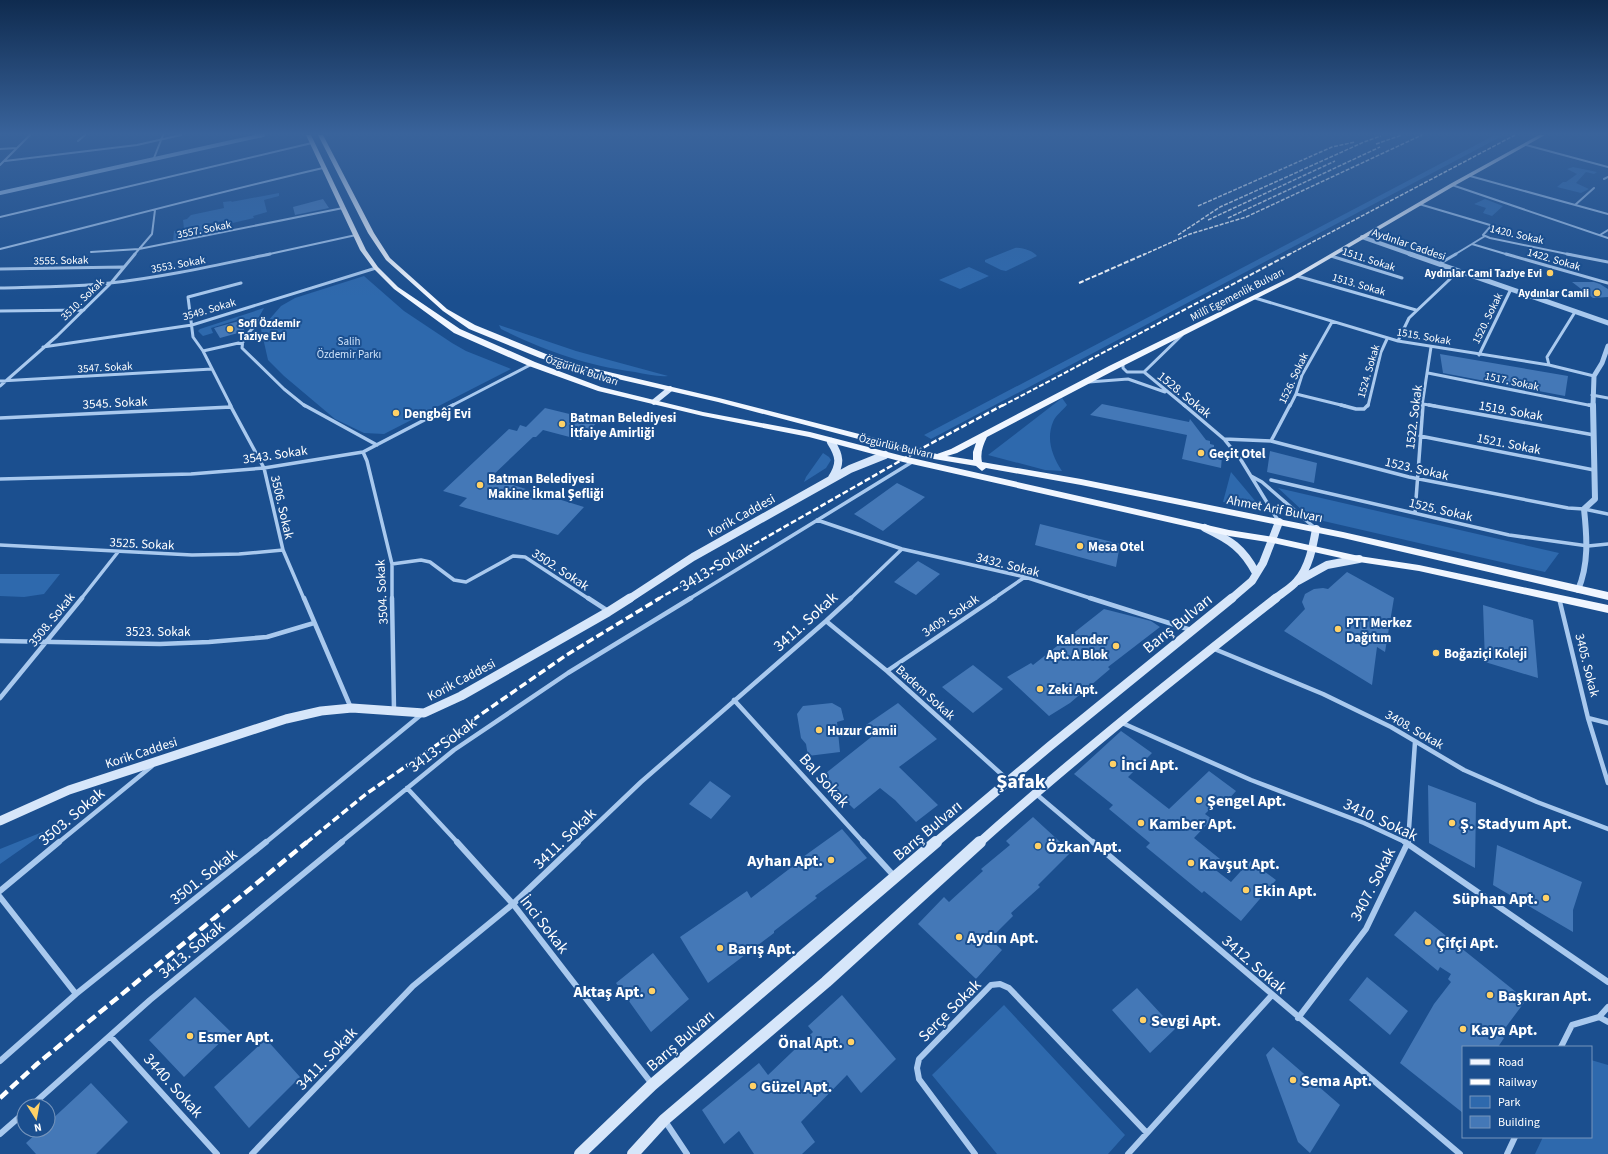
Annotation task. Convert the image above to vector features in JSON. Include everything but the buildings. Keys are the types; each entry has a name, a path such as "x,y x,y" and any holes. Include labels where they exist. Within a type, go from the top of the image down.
{"main road":[{"name":"Özgürlük Bulvarı","path":"333,189 364,250 376,268 396,288 457,331 532,364 598,389 757,425 810,435 831,442 912,462 952,469 993,479"},
{"name":"Özgürlük Bulvarı","path":"348,189 371,233 388,259 445,310 472,327 543,356 577,367 934,456"},
{"name":"Millî Egemenlik Bulvarı","path":"934,456 954,451 1123,363 1255,298 1297,276 1445,189"},
{"path":"654,402 670,389"},
{"path":"984,435 975,453 978,464 993,479 1204,528 1274,540 1359,559 1419,568 1608,609"},
{"path":"831,442 839,454 840,462 840,467 831,480"},
{"name":"Korik Caddesi","path":"0,821 69,790 286,719 321,711 352,708 424,713 461,696 608,612 693,557 850,469 885,455"},
{"name":"Ahmet Arif Bulvarı","path":"934,456 1082,482 1316,529 1608,596"},
{"name":"Barış Bulvarı","path":"580,1154 652,1085 840,924 1009,781 1194,631 1252,581 1274,540 1279,522"},
{"path":"1204,528 1228,539 1242,550 1256,574"},
{"path":"1297,581 1314,549 1316,529"},
{"path":"633,1154 664,1120 826,982 1035,793 1120,722 1297,581 1327,565 1359,559"}],"street":[{"path":"0,193 18,189"},
{"path":"0,217 115,189"},
{"path":"0,250 232,189"},
{"path":"1463,189 1608,238"},
{"path":"1517,189 1608,214"},
{"path":"1575,205 1593,189"},
{"name":"1420. Sokak","path":"1419,204 1490,225 1483,235 1484,236 1608,262"},
{"name":"3557. Sokak","path":"91,252 139,249 219,235 343,208"},
{"name":"3510. Sokak","path":"0,386 2,381 43,347 111,283 152,234 155,210"},
{"path":"1600,236 1608,230"},
{"name":"3553. Sokak","path":"0,288 80,286 111,283 190,271 356,234"},
{"path":"1439,264 1484,236"},
{"name":"Aydınlar Caddesi","path":"1362,237 1608,323"},
{"name":"1422. Sokak","path":"1472,244 1608,283"},
{"name":"1511. Sokak","path":"1331,256 1402,278"},
{"name":"3555. Sokak","path":"0,269 123,267"},
{"name":"3549. Sokak","path":"43,347 192,325 376,268"},
{"path":"1449,280 1459,271"},
{"name":"1513. Sokak","path":"1297,276 1416,310"},
{"name":"1524. Sokak","path":"1398,341 1409,318 1449,280"},
{"name":"3506. Sokak","path":"241,283 188,297 193,337 203,351 264,468 283,550 352,708"},
{"name":"1520. Sokak","path":"1479,355 1511,289"},
{"name":"1515. Sokak","path":"1255,298 1387,339 1479,355 1549,365 1594,376"},
{"path":"0,311 84,310"},
{"path":"1549,365 1547,356 1575,312"},
{"path":"260,320 243,339 242,348 279,384 310,410 377,445"},
{"name":"1526. Sokak","path":"1271,441 1296,394 1302,375 1332,322"},
{"name":"1528. Sokak","path":"1183,333 1144,372 1224,439 1241,460 1279,522"},
{"name":"1524. Sokak","path":"1296,394 1356,409 1364,409 1368,406 1381,352 1387,339"},
{"path":"203,351 243,342"},
{"path":"1578,590 1582,583 1588,546 1584,509 1595,499 1592,395 1594,376 1602,363 1608,346"},
{"name":"1522. Sokak","path":"1416,513 1420,436 1431,347"},
{"path":"1123,363 1123,368 1126,372 1144,372"},
{"name":"3543. Sokak","path":"0,479 191,474 264,468 363,452 532,364"},
{"name":"3547. Sokak","path":"2,381 212,369"},
{"name":"1517. Sokak","path":"1428,373 1593,406"},
{"path":"1086,383 1114,379 1128,379 1169,394"},
{"path":"1592,395 1608,398"},
{"name":"1519. Sokak","path":"1424,404 1594,435"},
{"name":"3545. Sokak","path":"0,418 231,407"},
{"name":"1521. Sokak","path":"1420,436 1594,470"},
{"name":"1523. Sokak","path":"1224,439 1271,441 1418,479 1568,508 1584,509 1608,514"},
{"name":"3504. Sokak","path":"363,452 367,461 392,564 394,711"},
{"name":"3413. Sokak","path":"41,1098 156,995 454,750 568,673 912,462"},
{"path":"1249,474 1262,482 1316,529"},
{"name":"1525. Sokak","path":"1270,480 1509,535 1588,546 1608,544"},
{"name":"3432. Sokak","path":"817,520 902,549 1025,577 1194,631"},
{"name":"3525. Sokak","path":"0,545 192,555 238,554 283,550"},
{"name":"3411. Sokak","path":"252,1154 413,986 513,904 641,782 826,621 902,549"},
{"name":"3508. Sokak","path":"0,698 48,641 118,552"},
{"name":"3502. Sokak","path":"392,564 421,560 430,562 454,580 466,582 513,556 525,557 608,612"},
{"name":"3409. Sokak","path":"887,671 1025,577"},
{"name":"3405. Sokak","path":"1559,598 1588,718 1608,783"},
{"name":"Badem Sokak","path":"826,621 887,671 1009,781"},
{"name":"3523. Sokak","path":"0,641 160,644 209,642 267,637 314,623"},
{"name":"3408. Sokak","path":"1212,648 1323,694 1391,727 1464,770 1537,802 1608,829"},
{"name":"Bal Sokak","path":"734,700 896,878"},
{"name":"3501. Sokak","path":"0,1061 76,994 241,863 424,713"},
{"path":"1588,718 1608,723"},
{"name":"3410. Sokak","path":"1120,722 1251,780 1364,823 1408,844 1608,982"},
{"name":"3407. Sokak","path":"1298,1018 1366,929 1408,844 1415,742"},
{"name":"3503. Sokak","path":"0,891 159,760"},
{"name":"İnci Sokak","path":"407,788 513,904 652,1085"},
{"name":"3412. Sokak","path":"1035,793 1298,1018 1460,1154"},
{"path":"0,897 76,994"},
{"name":"Serçe Sokak","path":"975,1154 919,1079 917,1068 919,1059 991,985 1000,984 1009,988 1147,1133"},
{"path":"1128,1154 1272,995"},
{"path":"1562,1046 1572,1025 1599,1017 1608,1007"},
{"path":"1599,1017 1608,1022"},
{"name":"3440. Sokak","path":"110,1036 217,1154"},
{"path":"0,1134 16,1120"},
{"path":"664,1120 686,1154"},
{"path":"1506,1154 1514,1138"}],"green space":[{"path":"1392,189 1402,189 931,439 924,435"},
{"path":"1564,189 1589,189 1581,193"},
{"path":"279,193 279,196 264,200 267,212 253,216 254,218 224,225 223,221 203,224 204,234 173,241 174,231 184,229 183,220 187,219 191,215 224,208 223,202 232,201 231,202"},
{"path":"1485,199 1503,206 1492,216 1483,213 1486,208 1474,204"},
{"path":"1015,248 1021,248 1033,252 1037,256 1006,271 985,262 985,260"},
{"path":"969,267 989,276 960,289 939,280"},
{"name":"Salih Özdemir Parkı","path":"364,276 404,311 452,343 466,351 511,369 384,434 364,433 335,419 284,376 268,360 261,329 281,306 295,298"},
{"path":"264,308 259,317 246,322 243,318 211,328 213,333 203,336 198,331 200,329"},
{"path":"499,325 576,351 668,376 656,376 582,361 534,344 501,329"},
{"path":"1062,398 1067,405 1054,420 1051,428 1050,441 1055,459 1062,471 1045,470 988,455"},
{"path":"823,453 831,460 826,468 804,482 806,477"},
{"path":"1231,472 1262,509 1223,502"},
{"path":"1278,488 1559,553 1545,572 1319,520 1303,511"},
{"path":"0,574 60,574 44,594 24,597 0,596"},
{"path":"50,829 0,864 0,849"},
{"path":"1004,1005 1125,1135 1108,1154 997,1154 932,1075"},
{"path":"1592,1060 1608,1065 1608,1154 1535,1154 1543,1138 1592,1138"}],"railway":[{"path":"1198,206 1237,189"},
{"path":"1178,235 1220,207 1260,189"},
{"path":"1208,220 1275,189"},
{"path":"1228,218 1290,189"},
{"path":"1143,255 1190,234 1246,217 1306,189"},
{"path":"1288,255 1413,189"},
{"path":"1079,283 1145,254"},
{"path":"1002,406 1290,254"},
{"path":"658,599 928,445 1003,405"},
{"path":"306,843 366,794 565,656 660,598"},
{"path":"0,1098 37,1064 307,842"}],"place":[{"name":"Aydınlar Cami Taziye Evi","path":"1550,273"},
{"name":"Aydınlar Camii","path":"1597,293"},
{"name":"Sofi Özdemir Taziye Evi","path":"230,329"},
{"name":"Dengbêj Evi","path":"396,413"},
{"name":"Batman Belediyesi İtfaiye Amirliği","path":"562,424"},
{"name":"Geçit Otel","path":"1201,453"},
{"name":"Batman Belediyesi Makine İkmal Şefliği","path":"480,485"},
{"name":"Mesa Otel","path":"1080,546"},
{"name":"PTT Merkez Dağıtım","path":"1338,629"},
{"name":"Kalender Apt. A Blok","path":"1116,646"},
{"name":"Boğaziçi Koleji","path":"1436,653"},
{"name":"Zeki Apt.","path":"1040,689"},
{"name":"Huzur Camii","path":"819,730"},
{"name":"İnci Apt.","path":"1113,764"},
{"name":"Şengel Apt.","path":"1199,800"},
{"name":"Kamber Apt.","path":"1141,823"},
{"name":"Ş. Stadyum Apt.","path":"1452,823"},
{"name":"Özkan Apt.","path":"1038,846"},
{"name":"Ayhan Apt.","path":"831,860"},
{"name":"Kavşut Apt.","path":"1191,863"},
{"name":"Ekin Apt.","path":"1246,890"},
{"name":"Süphan Apt.","path":"1546,898"},
{"name":"Aydın Apt.","path":"959,937"},
{"name":"Çifçi Apt.","path":"1428,942"},
{"name":"Barış Apt.","path":"720,948"},
{"name":"Aktaş Apt.","path":"652,991"},
{"name":"Başkıran Apt.","path":"1490,995"},
{"name":"Sevgi Apt.","path":"1143,1020"},
{"name":"Kaya Apt.","path":"1463,1029"},
{"name":"Esmer Apt.","path":"190,1036"},
{"name":"Önal Apt.","path":"851,1042"},
{"name":"Sema Apt.","path":"1293,1080"},
{"name":"Güzel Apt.","path":"753,1086"}],"district":[{"name":"Şafak","path":"1021,781"}]}
